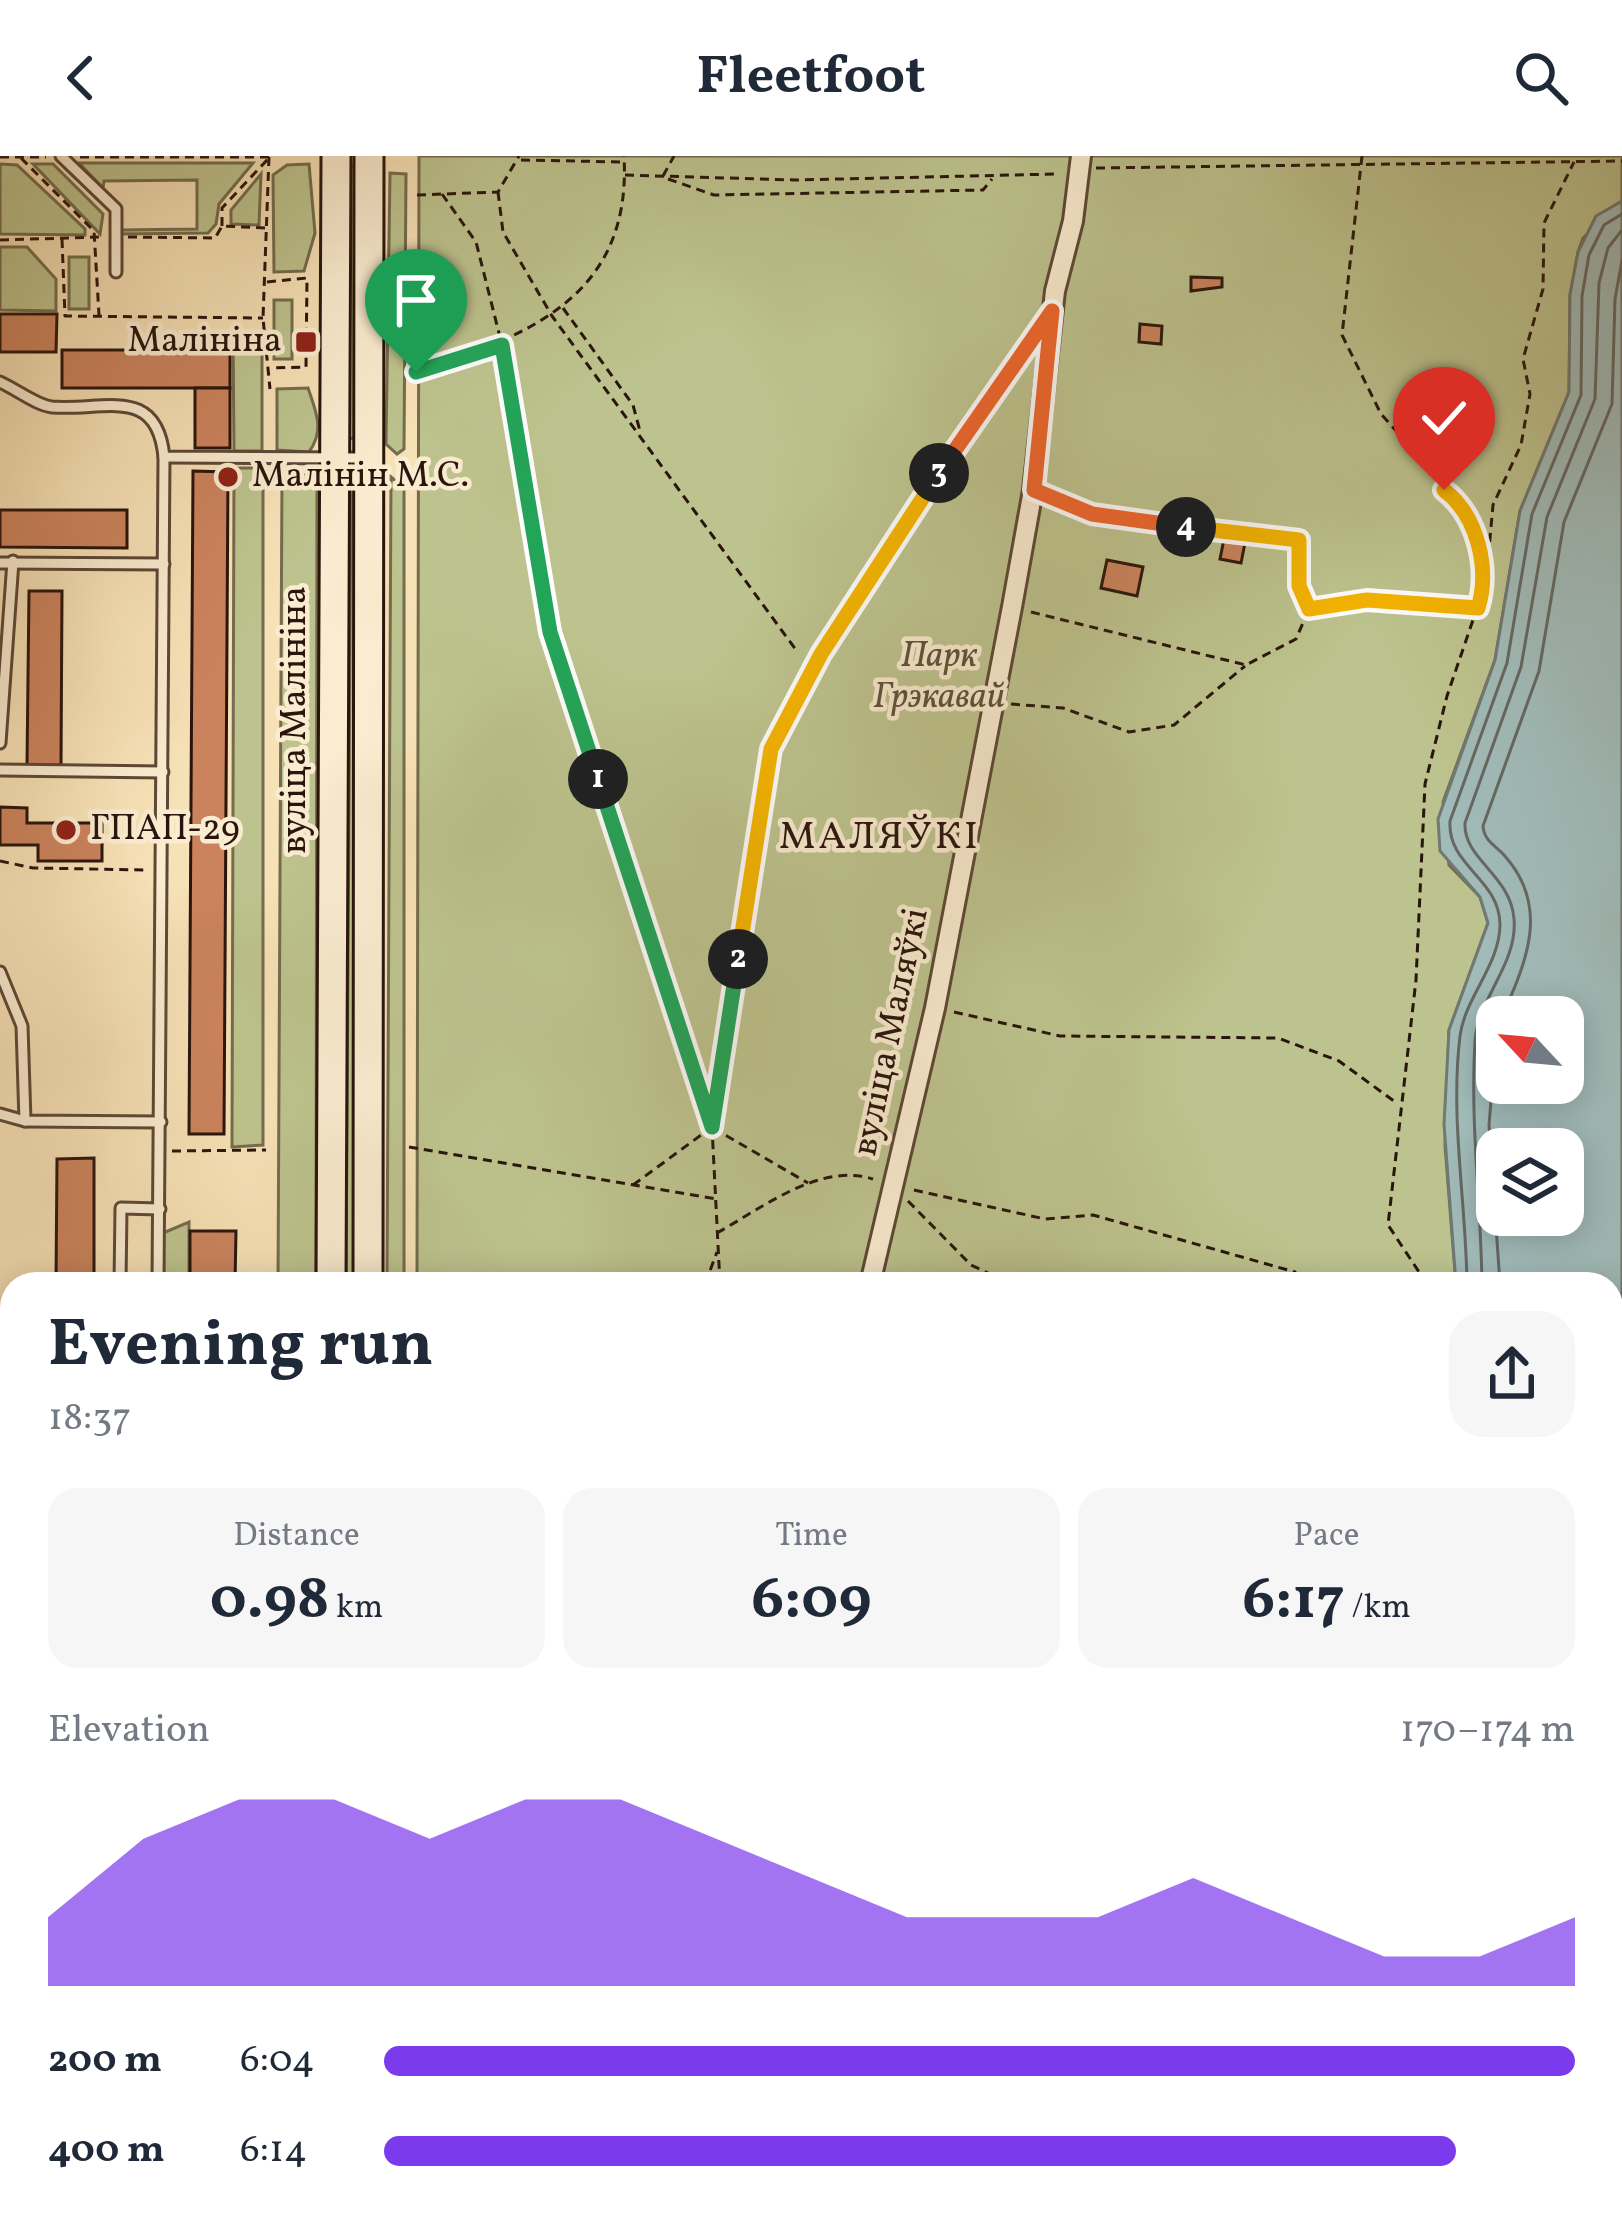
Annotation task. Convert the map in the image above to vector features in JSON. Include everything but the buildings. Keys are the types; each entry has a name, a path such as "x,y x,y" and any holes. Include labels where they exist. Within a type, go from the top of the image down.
{"main road":[{"name":"вуліца Малініна","path":"332,1272 336,156"},
{"name":"вуліца Малініна","path":"368,1272 369,156"}],"street":[{"name":"вуліца Маляўкі","path":"873,1272 935,1008 1034,490 1052,311 1076,166"}],"lane":[{"path":"62,157 116,209 116,272"},
{"path":"0,382 46,407 131,407 152,415 161,431 158,1272"},
{"path":"164,457 366,458"},
{"path":"0,743 13,561"},
{"path":"0,562 164,564"},
{"path":"0,770 163,772"},
{"path":"0,972 22,1025 25,1121"},
{"path":"0,1114 25,1121 161,1122"},
{"path":"120,1272 121,1208 160,1209"}],"path":[{"path":"662,177 674,156"},
{"path":"0,157 269,157"},
{"path":"19,157 96,237 99,315"},
{"path":"0,240 215,238 222,208 269,157"},
{"path":"269,157 263,318 270,389"},
{"path":"416,372 502,345 552,316 590,281 613,242 624,159 519,158 498,192 503,232 552,316 796,650"},
{"path":"625,175 994,178 1076,166 1363,159 1622,160"},
{"path":"1363,159 1342,335 1381,414 1462,504 1486,583"},
{"path":"1419,1272 1388,1226 1416,980 1425,784 1447,696 1486,583 1493,505 1521,445 1530,394 1523,359 1543,290 1544,223 1574,162"},
{"path":"662,177 714,195 983,190 994,178"},
{"path":"417,195 498,192"},
{"path":"442,194 476,242 502,345 550,632 712,1127 808,1183"},
{"path":"221,226 265,228"},
{"path":"62,238 65,316 263,318"},
{"path":"265,282 307,278 306,367 270,368"},
{"path":"562,307 634,404 641,438"},
{"path":"719,1272 712,1127 771,749 821,654 904,523 1052,311"},
{"path":"992,702 1063,708 1129,732 1174,725 1246,665 1296,639 1309,609 1299,586 1299,540 1092,514 1034,490"},
{"path":"1309,609 1367,600 1478,608"},
{"path":"1012,607 1246,665"},
{"path":"0,862 32,868 162,870"},
{"path":"935,1008 1060,1036 1278,1038 1339,1061 1400,1105"},
{"path":"633,1185 712,1127"},
{"path":"410,1147 717,1200"},
{"path":"161,1151 266,1150"},
{"path":"718,1233 808,1183 857,1174 1003,1213 1045,1219 1093,1215 1294,1272"},
{"path":"892,1185 971,1265 986,1272"},
{"path":"709,1272 717,1251"}],"green space":[{"name":"Парк Грэкавай","path":"419,156 1622,156 1622,201 1583,238 1578,252 1570,295 1569,392 1520,511 1495,660 1443,802 1449,865 1480,897 1488,923 1449,1030 1445,1146 1455,1272 417,1272"},
{"path":"79,163 253,163 219,204 216,224 208,233 120,234 119,230 197,229 197,180 104,181 103,188"},
{"path":"0,164 17,165 85,229 85,235 0,234"},
{"path":"33,164 53,164 103,214 100,234"},
{"path":"309,164 315,233 304,271 274,272 273,175 287,165"},
{"path":"343,166 355,166 356,436 348,440"},
{"path":"390,173 406,174 404,449 397,454 386,444"},
{"path":"261,174 259,225 231,224 231,210"},
{"path":"0,247 27,247 56,279 56,311 0,310"},
{"path":"69,257 89,257 89,309 69,309"},
{"path":"274,300 292,300 292,359 274,359"},
{"path":"233,334 254,335 262,354 262,451 234,451"},
{"path":"308,388 318,421 314,444 309,452 277,450 277,389"},
{"path":"234,468 263,468 263,1145 232,1147"},
{"path":"282,473 312,473 317,485 316,1272 278,1272"},
{"path":"391,477 404,488 404,1272 387,1272"},
{"path":"351,481 356,481 355,1272 346,1272"},
{"path":"189,1222 189,1272 163,1272 163,1233"}],"water":[{"path":"1622,201 1622,1272 1455,1272 1444,1124 1449,1030 1488,923 1480,897 1440,851 1438,819 1495,660 1520,511 1569,392 1570,295 1578,252 1596,216"}],"place":[{"name":"Малініна","path":"306,342"},
{"name":"Малінін М.С.","path":"228,477"},
{"name":"ГПАП-29","path":"66,830"}],"district":[{"name":"МАЛЯЎКІ","path":"880,838"}],"route":[{"path":"416,372 502,345 550,632 712,1127 771,749 821,654 904,523 1052,311 1034,490 1092,514 1299,540 1299,586 1309,609 1367,600 1478,608 1486,583 1474,532 1462,504 1444,490"}]}
